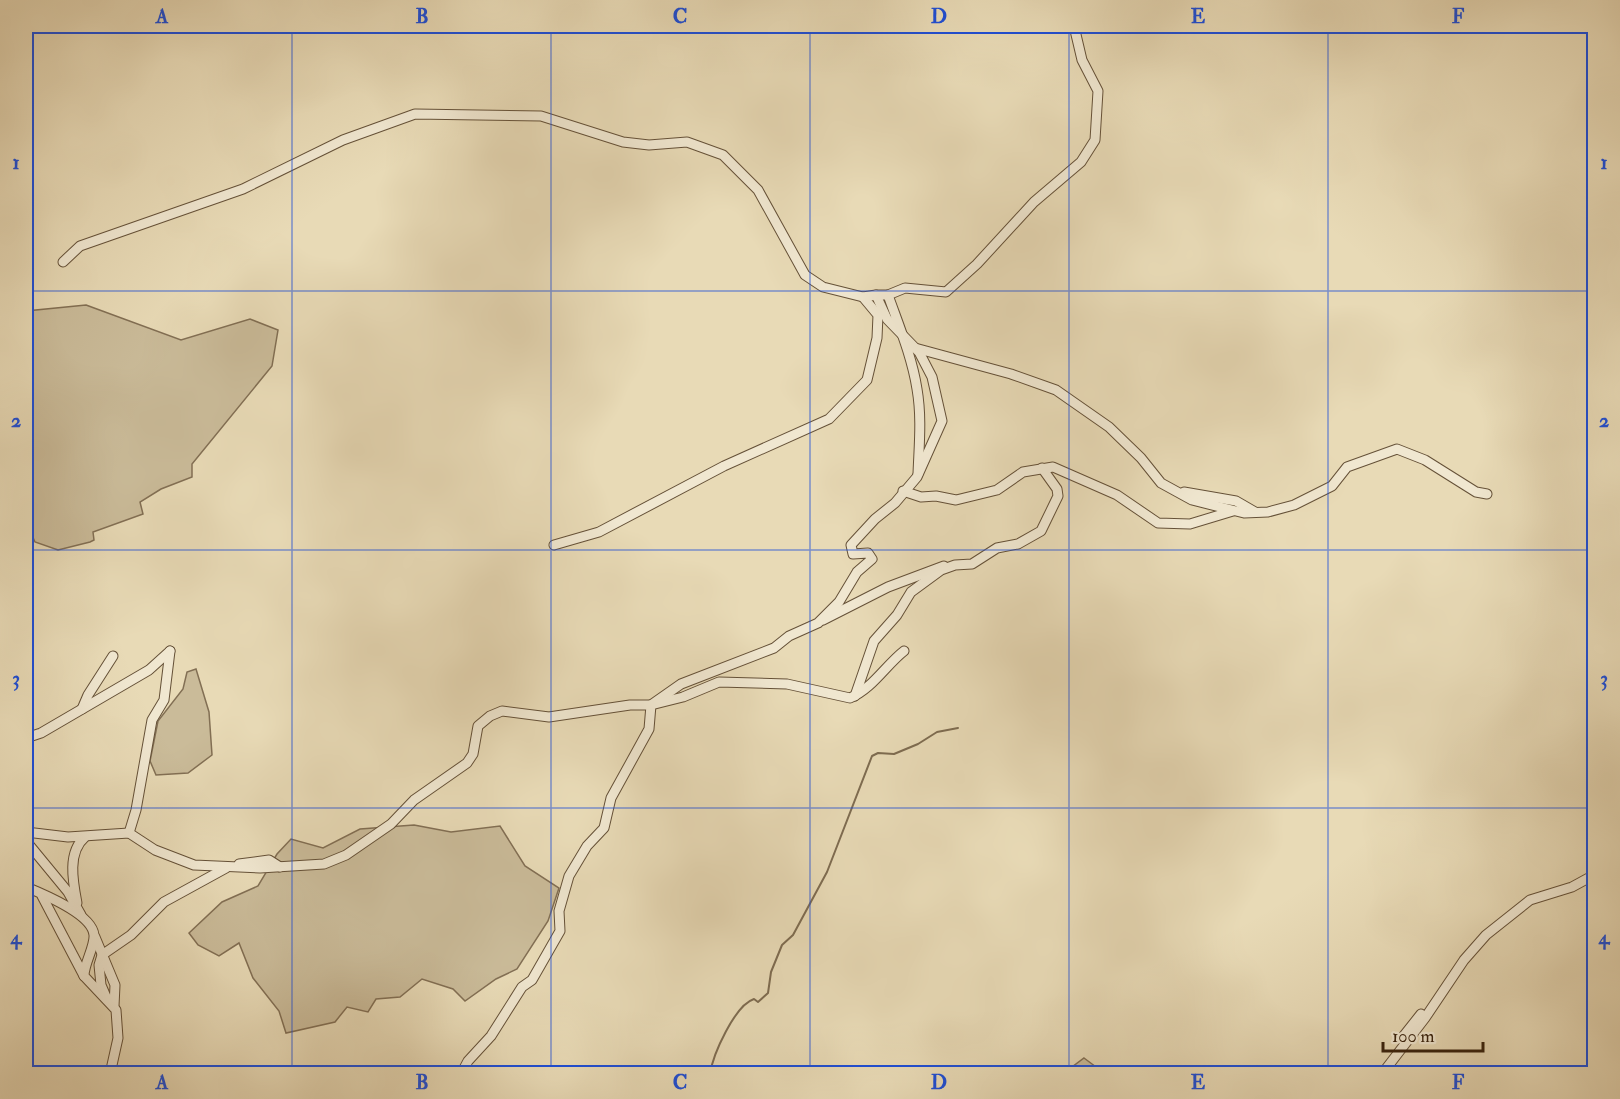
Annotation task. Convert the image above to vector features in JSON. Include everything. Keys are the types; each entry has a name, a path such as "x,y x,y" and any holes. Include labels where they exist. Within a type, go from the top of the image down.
{"street":[{"path":"63,262 80,246 243,189 343,140 415,114 541,116 623,142 649,145 687,142 723,155 758,190 805,275 823,286 863,297 888,295 905,288 946,292 977,264 1034,202 1081,162 1095,140 1098,91 1082,60 1074,26"},
{"path":"818,623 839,602 857,572 872,559 868,553 853,554 851,546 875,519 895,503 917,477 942,421 932,377 915,348 887,319 876,295"},
{"path":"888,295 918,391 921,427 917,477"},
{"path":"554,545 599,532 724,466 829,419 867,380 878,338 878,315 863,297"},
{"path":"915,348 1011,374 1056,390 1109,427 1141,458 1161,483 1182,492 1236,501 1255,512"},
{"path":"1182,492 1192,500 1236,511 1268,513 1294,505 1332,486 1347,467 1396,449 1425,459 1476,492 1487,494"},
{"path":"903,491 921,497 936,496 957,500 997,490 1023,472 1053,467 1117,495 1158,523 1190,524 1236,511"},
{"path":"651,705 681,684 774,648 789,636 888,586 926,570 972,564 997,548 1018,544 1041,531 1058,496 1058,489 1042,468"},
{"path":"855,696 871,647 880,632 897,615 905,598 941,570 955,565"},
{"path":"26,738 41,734 149,670 170,651 164,700 152,720 136,810 129,833"},
{"path":"26,832 55,837 129,833 155,850 194,865 282,868 324,864 346,855 391,824 414,800 467,764 473,754 478,726 490,716 502,711 549,717 630,705 651,705 683,697 719,682 787,684 850,698 904,651"},
{"path":"82,709 88,695 113,656"},
{"path":"461,1074 468,1060 491,1036 522,987 532,980 560,931 559,911 569,876 587,846 604,828 611,798 649,729 651,705"},
{"path":"55,837 27,844 77,905"},
{"path":"85,837 76,844 73,881 81,915 94,937 115,985 110,1003 118,1038 110,1074"},
{"path":"102,955 131,935 164,902 229,867"},
{"path":"1382,1074 1425,1018 1464,960 1486,935 1530,900 1572,887 1594,875"},
{"path":"26,887 81,915"},
{"path":"39,892 51,909 75,964 110,1003"},
{"path":"84,976 84,967 94,937"},
{"path":"1376,1074 1391,1060"}],"shaded area":[{"path":"86,305 181,340 250,319 278,330 272,366 192,464 192,477 161,489 140,502 143,514 93,532 94,540 90,542 58,550 35,542 26,522 26,311"},
{"path":"196,669 209,712 212,755 188,773 156,775 150,761 158,721 183,689 187,672"},
{"path":"414,825 451,832 500,826 525,866 559,888 548,921 517,969 496,979 465,1001 453,989 422,979 400,997 376,999 368,1012 347,1007 335,1022 286,1033 279,1011 253,978 239,943 219,956 198,945 189,933 222,902 258,886 277,854 291,839 323,848 360,829"},
{"path":"1084,1058 1104,1073 1064,1073"}],"waterway":[{"path":"710,1074 720,1043 740,1010 754,999 758,1002 768,993 771,972 782,945 793,935 827,872 872,756 878,753 894,754 918,744 937,732 958,728"}]}
